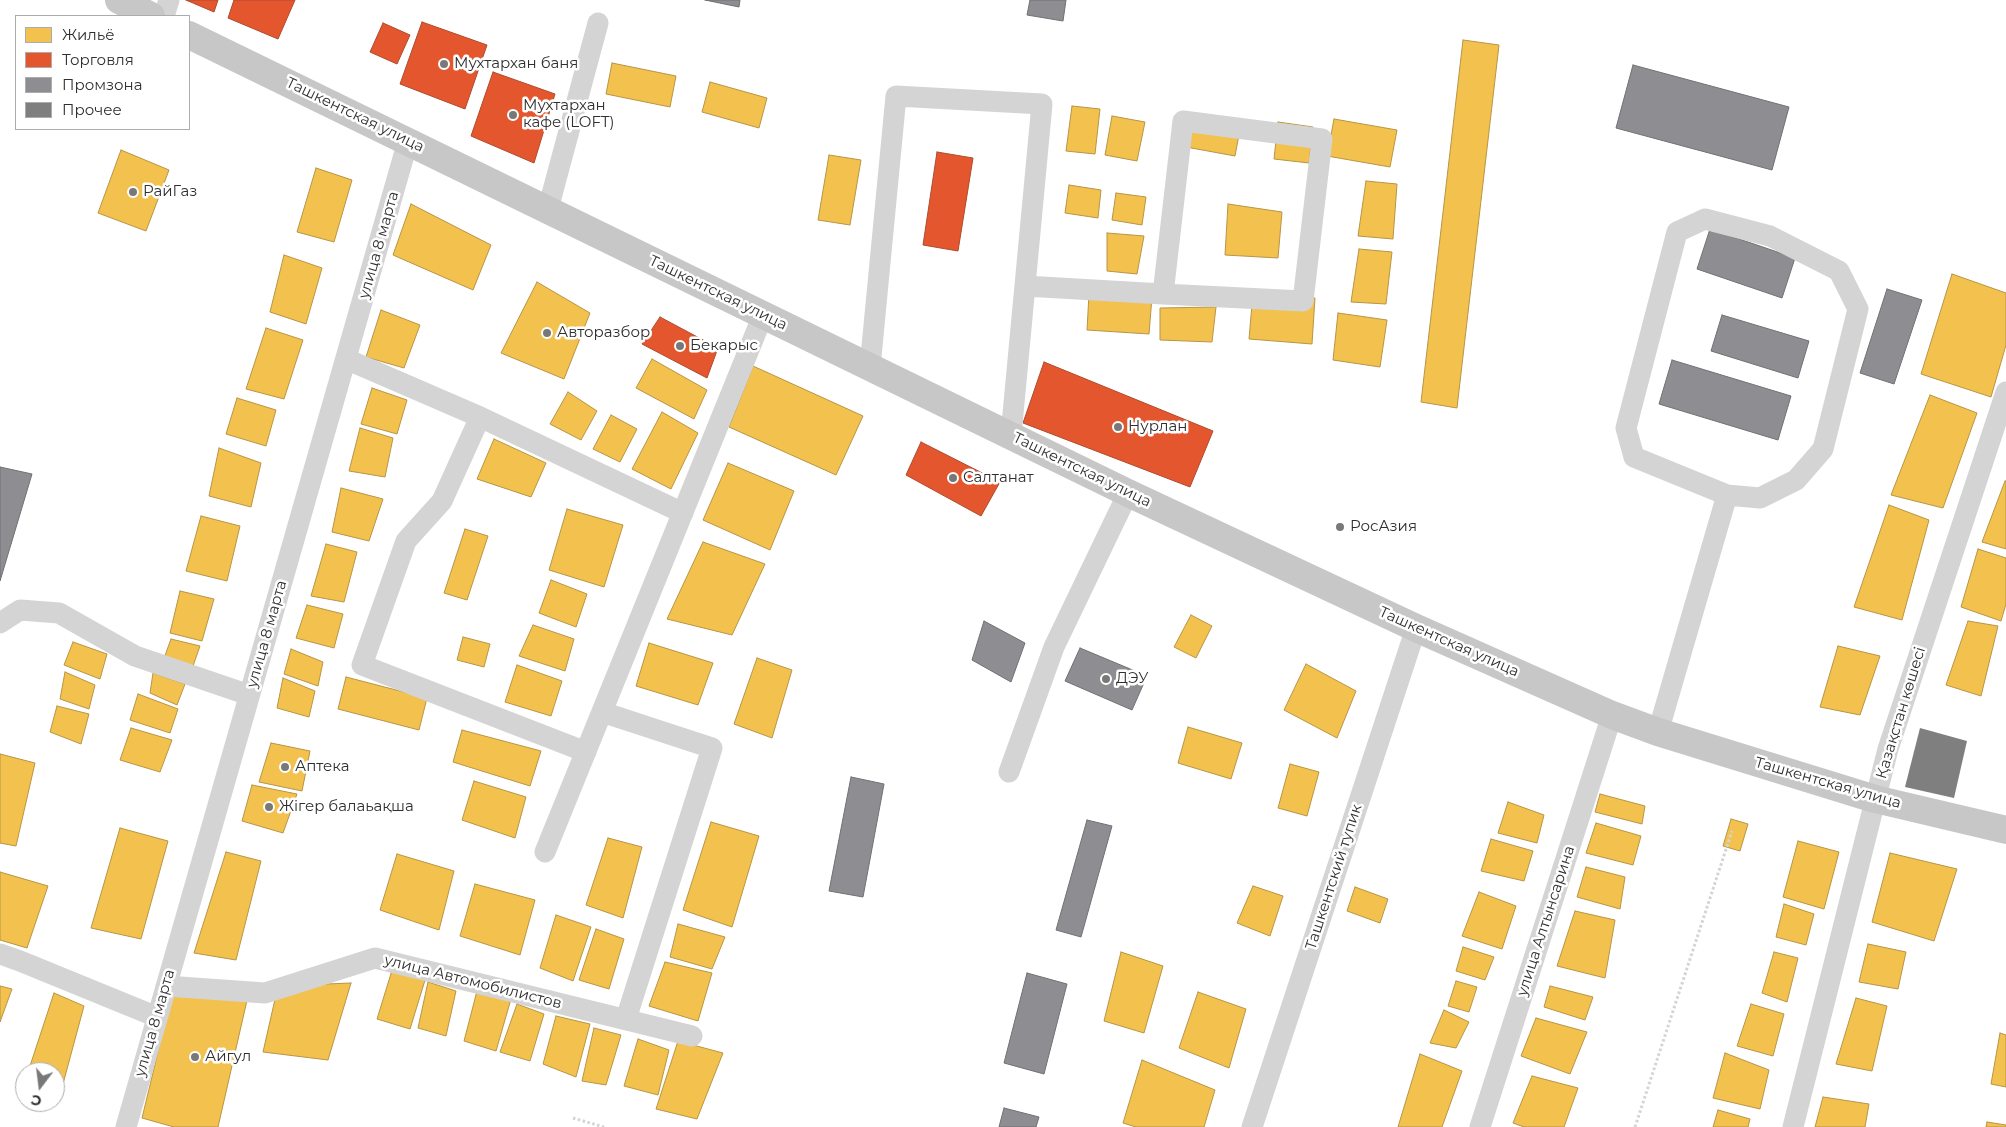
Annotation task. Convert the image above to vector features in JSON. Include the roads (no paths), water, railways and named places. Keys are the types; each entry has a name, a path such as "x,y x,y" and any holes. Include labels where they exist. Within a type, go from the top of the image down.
{"main road":[{"path":"119,0 149,15"},
{"name":"Ташкентская улица","path":"190,34 1128,493 1416,628 1612,715 1658,732 1875,799 2006,830"}],"street":[{"path":"164,15 169,0"},
{"path":"548,209 598,24"},
{"path":"870,367 896,96 1042,104 1011,435"},
{"path":"1025,286 1163,294 1303,302 1322,139 1183,122 1163,294"},
{"name":"улица 8 марта","path":"128,1126 157,1017 408,141"},
{"path":"1705,219 1770,236 1839,271 1858,309 1823,450 1796,480 1760,498 1727,495 1634,457 1626,428 1677,232 1705,219"},
{"path":"545,852 763,315"},
{"path":"346,359 480,417 683,513"},
{"name":"Қазақстан көшесі","path":"1793,1127 1888,749 2006,392"},
{"path":"480,417 442,501 406,541 362,665 586,752"},
{"path":"1009,772 1054,647 1128,493"},
{"path":"1658,732 1727,495"},
{"path":"0,622 20,610 60,613 136,656 249,695"},
{"name":"Ташкентский тупик","path":"1252,1127 1416,628"},
{"path":"602,712 712,748 626,1020"},
{"name":"улица Алтынсарина","path":"1480,1127 1612,715"},
{"path":"0,954 157,1017"},
{"name":"улица Автомобилистов","path":"166,986 265,993 375,958 692,1036"}],"place":[{"name":"Мухтархан баня","path":"444,64"},
{"name":"Мухтархан кафе (LOFT)","path":"513,115"},
{"name":"РайГаз","path":"133,192"},
{"name":"Авторазбор","path":"547,333"},
{"name":"Бекарыс","path":"680,346"},
{"name":"Нурлан","path":"1118,427"},
{"name":"Салтанат","path":"953,478"},
{"name":"РосАзия","path":"1340,527"},
{"name":"ДЭУ","path":"1106,679"},
{"name":"Аптека","path":"285,767"},
{"name":"Жігер балаьақша","path":"269,807"},
{"name":"Айгул","path":"195,1057"}]}
